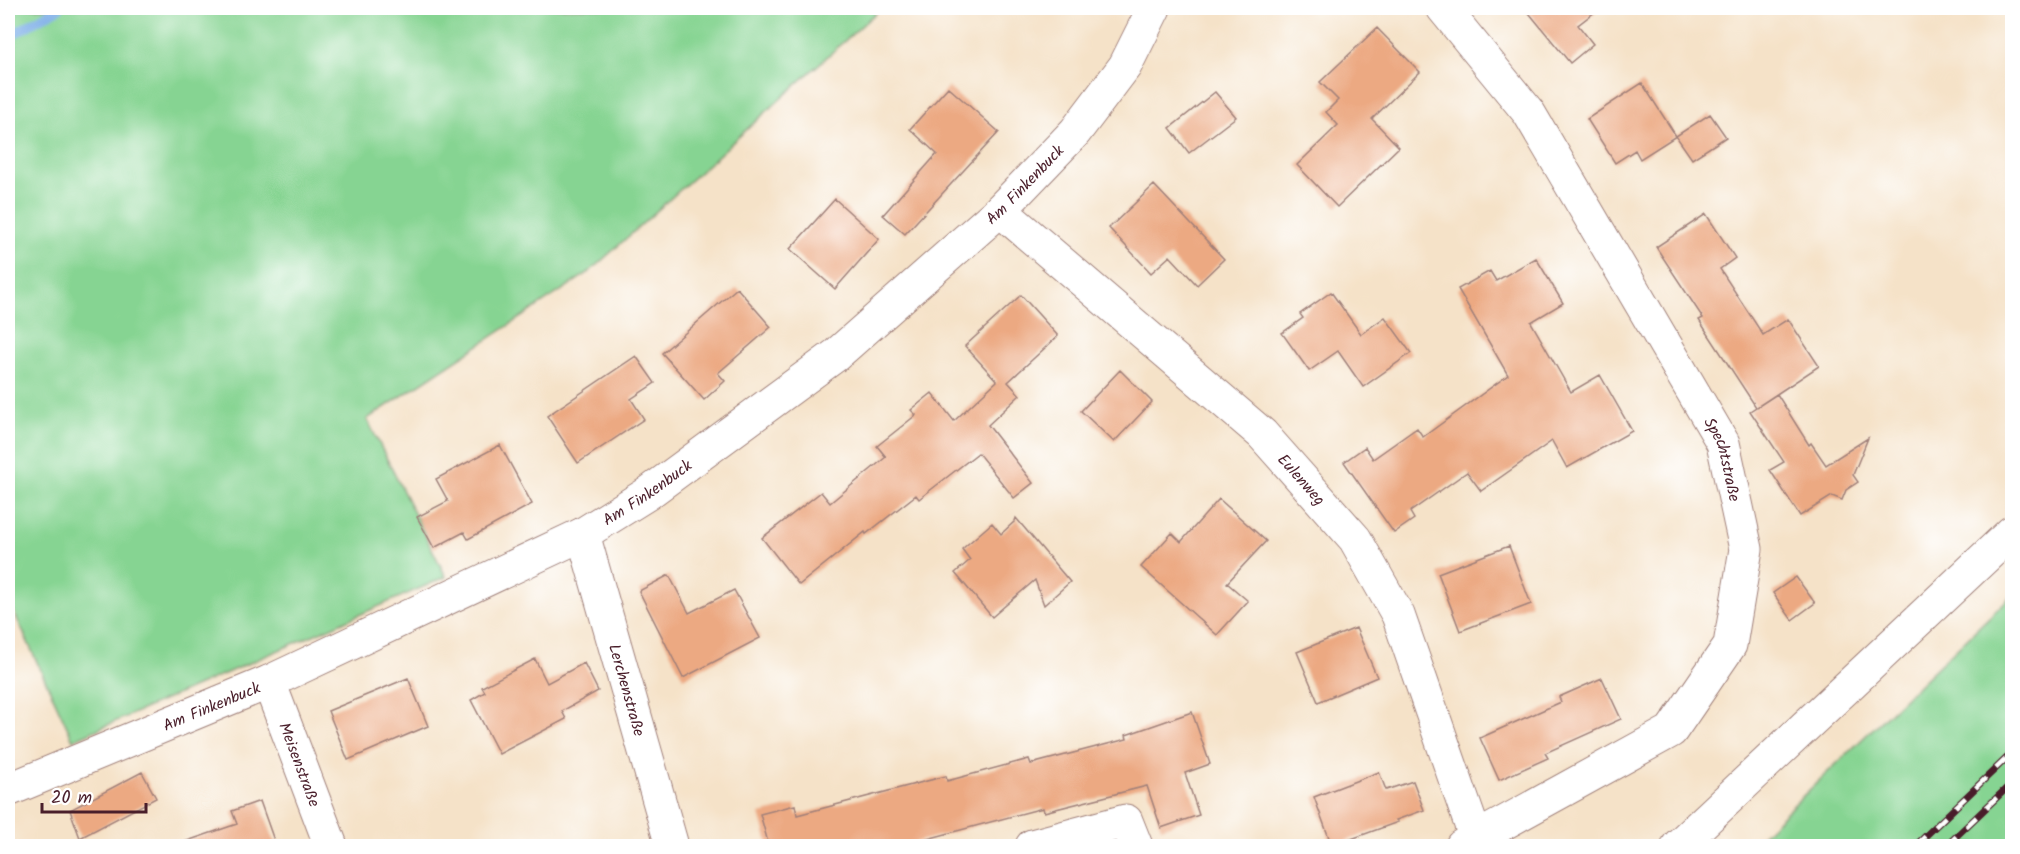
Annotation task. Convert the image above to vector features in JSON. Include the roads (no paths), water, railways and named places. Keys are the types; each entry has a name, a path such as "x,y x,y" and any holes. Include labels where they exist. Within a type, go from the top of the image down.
{"street":[{"name":"Am Finkenbuck","path":"8,790 269,682 583,534 647,494 836,355 1000,210 1075,132 1125,66 1154,8"},
{"name":"Spechtstraße","path":"1443,8 1529,113 1723,444 1746,549 1730,645 1671,731 1469,843"},
{"name":"Eulenweg","path":"1000,210 1262,434 1355,539 1398,615 1469,843"},
{"path":"1678,846 2013,532"},
{"name":"Lerchenstraße","path":"583,534 672,846"},
{"name":"Meisenstraße","path":"269,682 331,846"},
{"path":"1032,846 1126,821 1136,846"}],"waterway":[{"path":"8,37 59,8"}],"railway":[{"path":"1915,846 2012,753"},
{"path":"1946,846 2012,783"}]}
